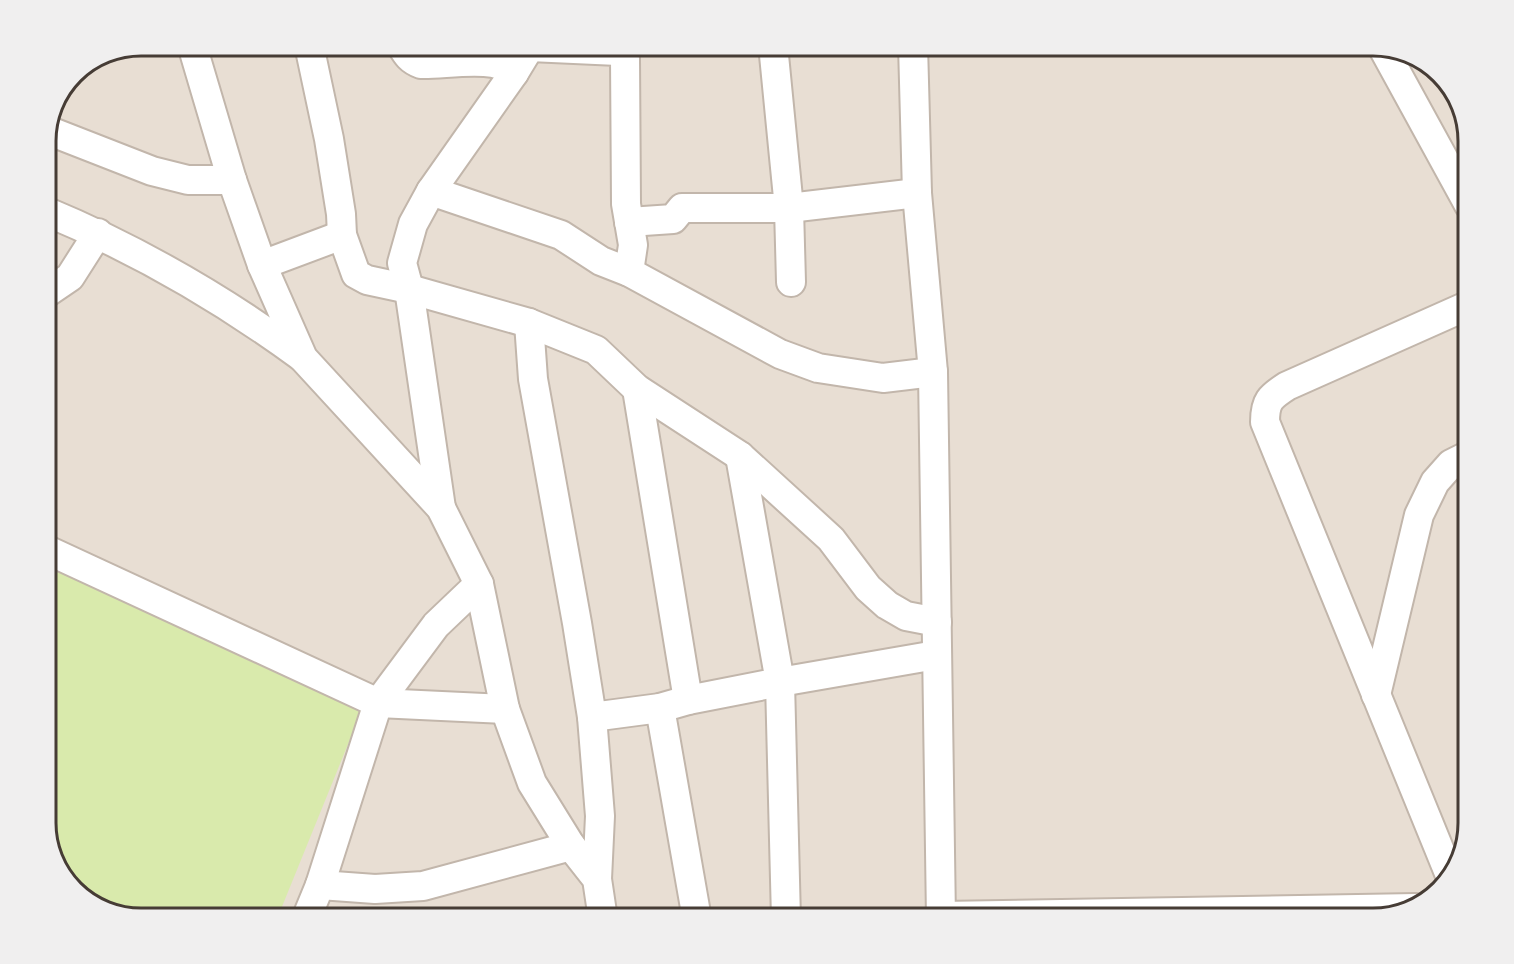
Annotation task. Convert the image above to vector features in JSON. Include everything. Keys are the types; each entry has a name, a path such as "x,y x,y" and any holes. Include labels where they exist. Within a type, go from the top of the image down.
{"street":[{"path":"195,56 232,180 262,265 303,358"},
{"path":"311,56 329,139 341,214 342,236 356,274 367,280 409,289 529,323 596,350 637,389 740,456 831,539 868,588 887,605 906,616 937,622"},
{"path":"408,56 421,64 489,62 509,68 514,73"},
{"path":"441,508 409,289 402,263 413,224 431,191 524,56"},
{"path":"624,56 626,204 633,245 629,272"},
{"path":"774,56 789,208 791,282"},
{"path":"914,56 917,193 933,372 941,908"},
{"path":"1389,57 1458,164"},
{"path":"56,134 152,171 189,180 232,180"},
{"path":"431,191 561,236 601,261 629,272 780,354 818,368 883,378 933,372"},
{"path":"629,222 673,219 682,208 789,208 917,193"},
{"path":"56,216 98,233 208,292 303,358 441,508 478,584 505,709 532,783 571,846 597,879"},
{"path":"56,287 70,277 98,233"},
{"path":"262,265 342,236"},
{"path":"1446,867 1265,422 1265,409 1270,397 1287,386 1458,310"},
{"path":"529,323 533,379 592,717 600,816 597,879 601,908"},
{"path":"637,389 688,700"},
{"path":"740,456 780,682 786,908"},
{"path":"1376,695 1419,515 1435,482 1451,464 1458,460"},
{"path":"56,554 378,703 505,709"},
{"path":"311,908 320,885 378,703 429,633 478,584"},
{"path":"592,717 660,708 688,700 780,682 936,655"},
{"path":"660,708 695,908"},
{"path":"320,885 375,889 423,886 571,846"}],"shaded area":[{"path":"1384,56 1401,60 1421,70 1434,80 1447,98 1458,130 1458,834 1450,861 1444,871 1434,884 1416,897 1384,908 130,908 108,902 93,894 67,866 60,851 56,829 56,135 58,119 73,89 98,67 124,57"}],"green space":[{"path":"56,566 370,690 281,908 130,908 119,906 93,894 67,866 60,851 56,829"}]}
